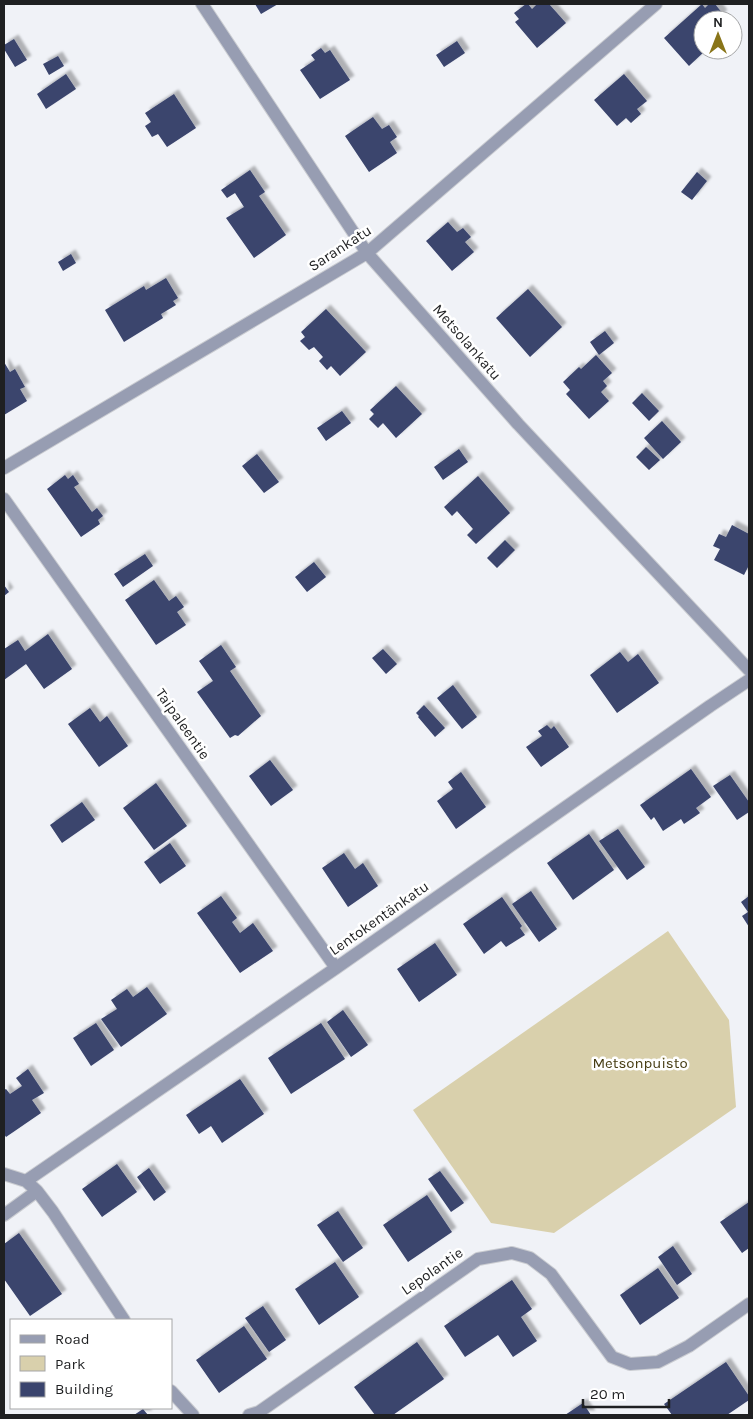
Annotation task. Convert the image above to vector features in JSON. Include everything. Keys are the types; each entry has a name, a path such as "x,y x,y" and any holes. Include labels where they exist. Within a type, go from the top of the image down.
{"street":[{"name":"Metsolankatu","path":"202,4 367,253 518,424 749,670"},
{"name":"Sarankatu","path":"4,468 367,253 656,4"},
{"name":"Taipaleentie","path":"4,499 336,968"},
{"name":"Lentokentänkatu","path":"26,1181 749,680"},
{"path":"4,1174 26,1181 37,1191 123,1319"},
{"path":"4,1215 37,1191"},
{"name":"Lepolantie","path":"248,1415 258,1412 478,1259 512,1253 530,1258 551,1274 612,1357 630,1364 658,1362 689,1346 749,1304"},
{"path":"172,1392 193,1415"}],"green space":[{"name":"Metsonpuisto","path":"668,931 729,1020 736,1107 554,1233 491,1223 413,1110"}],"building":[{"path":"255,4 278,4 261,14"},
{"path":"526,4 532,9 537,4 549,4 566,23 537,48 515,22 519,19 514,13"},
{"path":"702,4 705,8 709,4 715,4 720,10 695,10"},
{"path":"693,12 693,60 695,60 689,66 664,38"},
{"path":"14,39 27,60 15,67 4,49 4,45"},
{"path":"457,41 465,53 444,67 436,55"},
{"path":"321,48 325,53 330,50 350,80 320,99 300,70 315,60 311,55"},
{"path":"58,56 64,66 49,75 43,64"},
{"path":"66,74 76,89 46,109 37,94"},
{"path":"624,74 647,101 637,109 641,114 631,123 626,118 617,126 594,100"},
{"path":"174,94 196,128 167,147 158,134 152,137 145,126 151,122 145,113"},
{"path":"373,117 382,129 389,125 397,137 390,142 397,153 369,172 345,136"},
{"path":"250,170 265,192 259,196 286,235 254,258 226,218 244,207 235,193 227,198 221,190"},
{"path":"697,172 707,181 692,200 681,192"},
{"path":"448,222 457,232 463,228 471,237 465,242 474,252 452,271 426,241"},
{"path":"71,254 76,263 63,271 58,262"},
{"path":"166,278 178,298 173,301 176,305 161,314 163,318 124,342 105,310 144,286 146,290"},
{"path":"528,289 562,327 530,357 496,318"},
{"path":"326,309 366,352 340,376 331,366 327,370 319,361 323,357 314,347 309,350 300,341 305,337 301,332"},
{"path":"605,331 614,343 599,355 590,342"},
{"path":"596,355 612,373 603,381 607,386 601,392 609,401 589,419 566,394 570,390 563,382"},
{"path":"4,362 10,372 15,369 25,387 20,389 27,401 4,415"},
{"path":"396,386 422,414 396,438 383,423 378,428 369,419 374,414 370,410"},
{"path":"642,393 659,411 649,421 632,403"},
{"path":"342,411 351,423 326,441 317,428"},
{"path":"662,421 681,442 663,459 644,438"},
{"path":"646,447 660,460 649,470 636,457"},
{"path":"459,449 468,462 443,480 434,467"},
{"path":"257,454 279,482 264,493 242,466"},
{"path":"65,475 68,479 73,475 79,484 74,487 92,512 97,508 103,516 98,520 100,524 81,537 47,489"},
{"path":"478,476 510,513 476,544 467,535 473,529 457,511 452,516 444,507"},
{"path":"732,525 749,534 749,565 744,575 714,560 720,549 713,546 719,534 726,537"},
{"path":"505,540 515,550 497,568 487,558"},
{"path":"145,554 153,566 123,587 114,574"},
{"path":"314,562 326,577 307,592 295,577"},
{"path":"154,580 169,601 176,596 184,607 177,612 186,625 156,645 125,600"},
{"path":"4,585 9,592 4,596"},
{"path":"48,634 72,669 44,689 26,664 4,680 4,649 18,640 25,651"},
{"path":"221,645 236,667 230,671 261,716 238,736 235,735 230,738 197,692 213,681 199,661"},
{"path":"383,649 397,664 386,674 372,658"},
{"path":"620,652 628,662 638,654 659,683 617,713 590,675"},
{"path":"453,685 477,717 462,729 437,698"},
{"path":"424,705 445,728 435,737 416,713"},
{"path":"90,708 100,722 107,716 128,746 99,767 68,724"},
{"path":"547,725 551,729 554,726 569,747 541,767 526,747 542,736 538,731"},
{"path":"270,760 293,790 271,806 249,776"},
{"path":"691,769 711,797 696,808 700,813 684,824 681,819 663,831 654,817 651,820 640,805"},
{"path":"461,772 486,807 456,829 437,801 453,789 448,782"},
{"path":"730,775 749,802 749,812 737,820 713,786"},
{"path":"156,783 187,826 154,850 123,808"},
{"path":"82,802 95,820 62,843 50,825"},
{"path":"618,829 645,867 627,880 599,841"},
{"path":"589,834 614,870 573,900 547,863"},
{"path":"170,843 186,866 160,884 144,862"},
{"path":"344,853 355,869 363,863 378,886 348,907 322,868"},
{"path":"531,891 557,929 539,942 512,904"},
{"path":"221,896 237,918 232,922 240,933 253,923 273,951 240,973 197,913"},
{"path":"749,896 749,927 742,916 748,912 741,902"},
{"path":"502,897 522,926 520,928 525,935 506,947 501,941 484,954 463,924"},
{"path":"435,943 457,975 419,1002 397,969"},
{"path":"147,987 167,1014 121,1047 101,1019 117,1009 111,1000 127,989 133,997"},
{"path":"343,1010 368,1045 351,1057 327,1022"},
{"path":"96,1023 114,1050 91,1066 73,1038"},
{"path":"321,1023 345,1059 291,1094 268,1058"},
{"path":"28,1069 44,1093 32,1100 41,1113 6,1137 4,1134 4,1090 6,1089 10,1094 22,1086 16,1078"},
{"path":"240,1079 264,1114 222,1143 211,1126 199,1134 186,1115"},
{"path":"117,1164 137,1192 102,1217 82,1189"},
{"path":"149,1168 166,1192 154,1201 137,1177"},
{"path":"440,1171 464,1203 451,1212 428,1179"},
{"path":"427,1195 452,1232 408,1262 383,1225"},
{"path":"749,1202 749,1248 742,1253 720,1222"},
{"path":"338,1211 363,1248 343,1262 317,1225"},
{"path":"19,1233 62,1294 30,1316 4,1279 4,1244"},
{"path":"673,1246 692,1274 677,1285 658,1257"},
{"path":"335,1262 359,1297 319,1325 295,1289"},
{"path":"658,1268 679,1298 640,1325 620,1295"},
{"path":"512,1280 532,1309 521,1317 537,1341 513,1357 498,1335 465,1357 444,1326"},
{"path":"263,1306 286,1340 269,1352 245,1318"},
{"path":"244,1326 267,1359 219,1393 196,1360"},
{"path":"417,1342 444,1379 393,1415 375,1415 354,1387"},
{"path":"726,1362 749,1396 749,1400 727,1415 672,1415 664,1404"},
{"path":"583,1403 591,1415 565,1415"},
{"path":"143,1409 148,1415 134,1415"}]}
